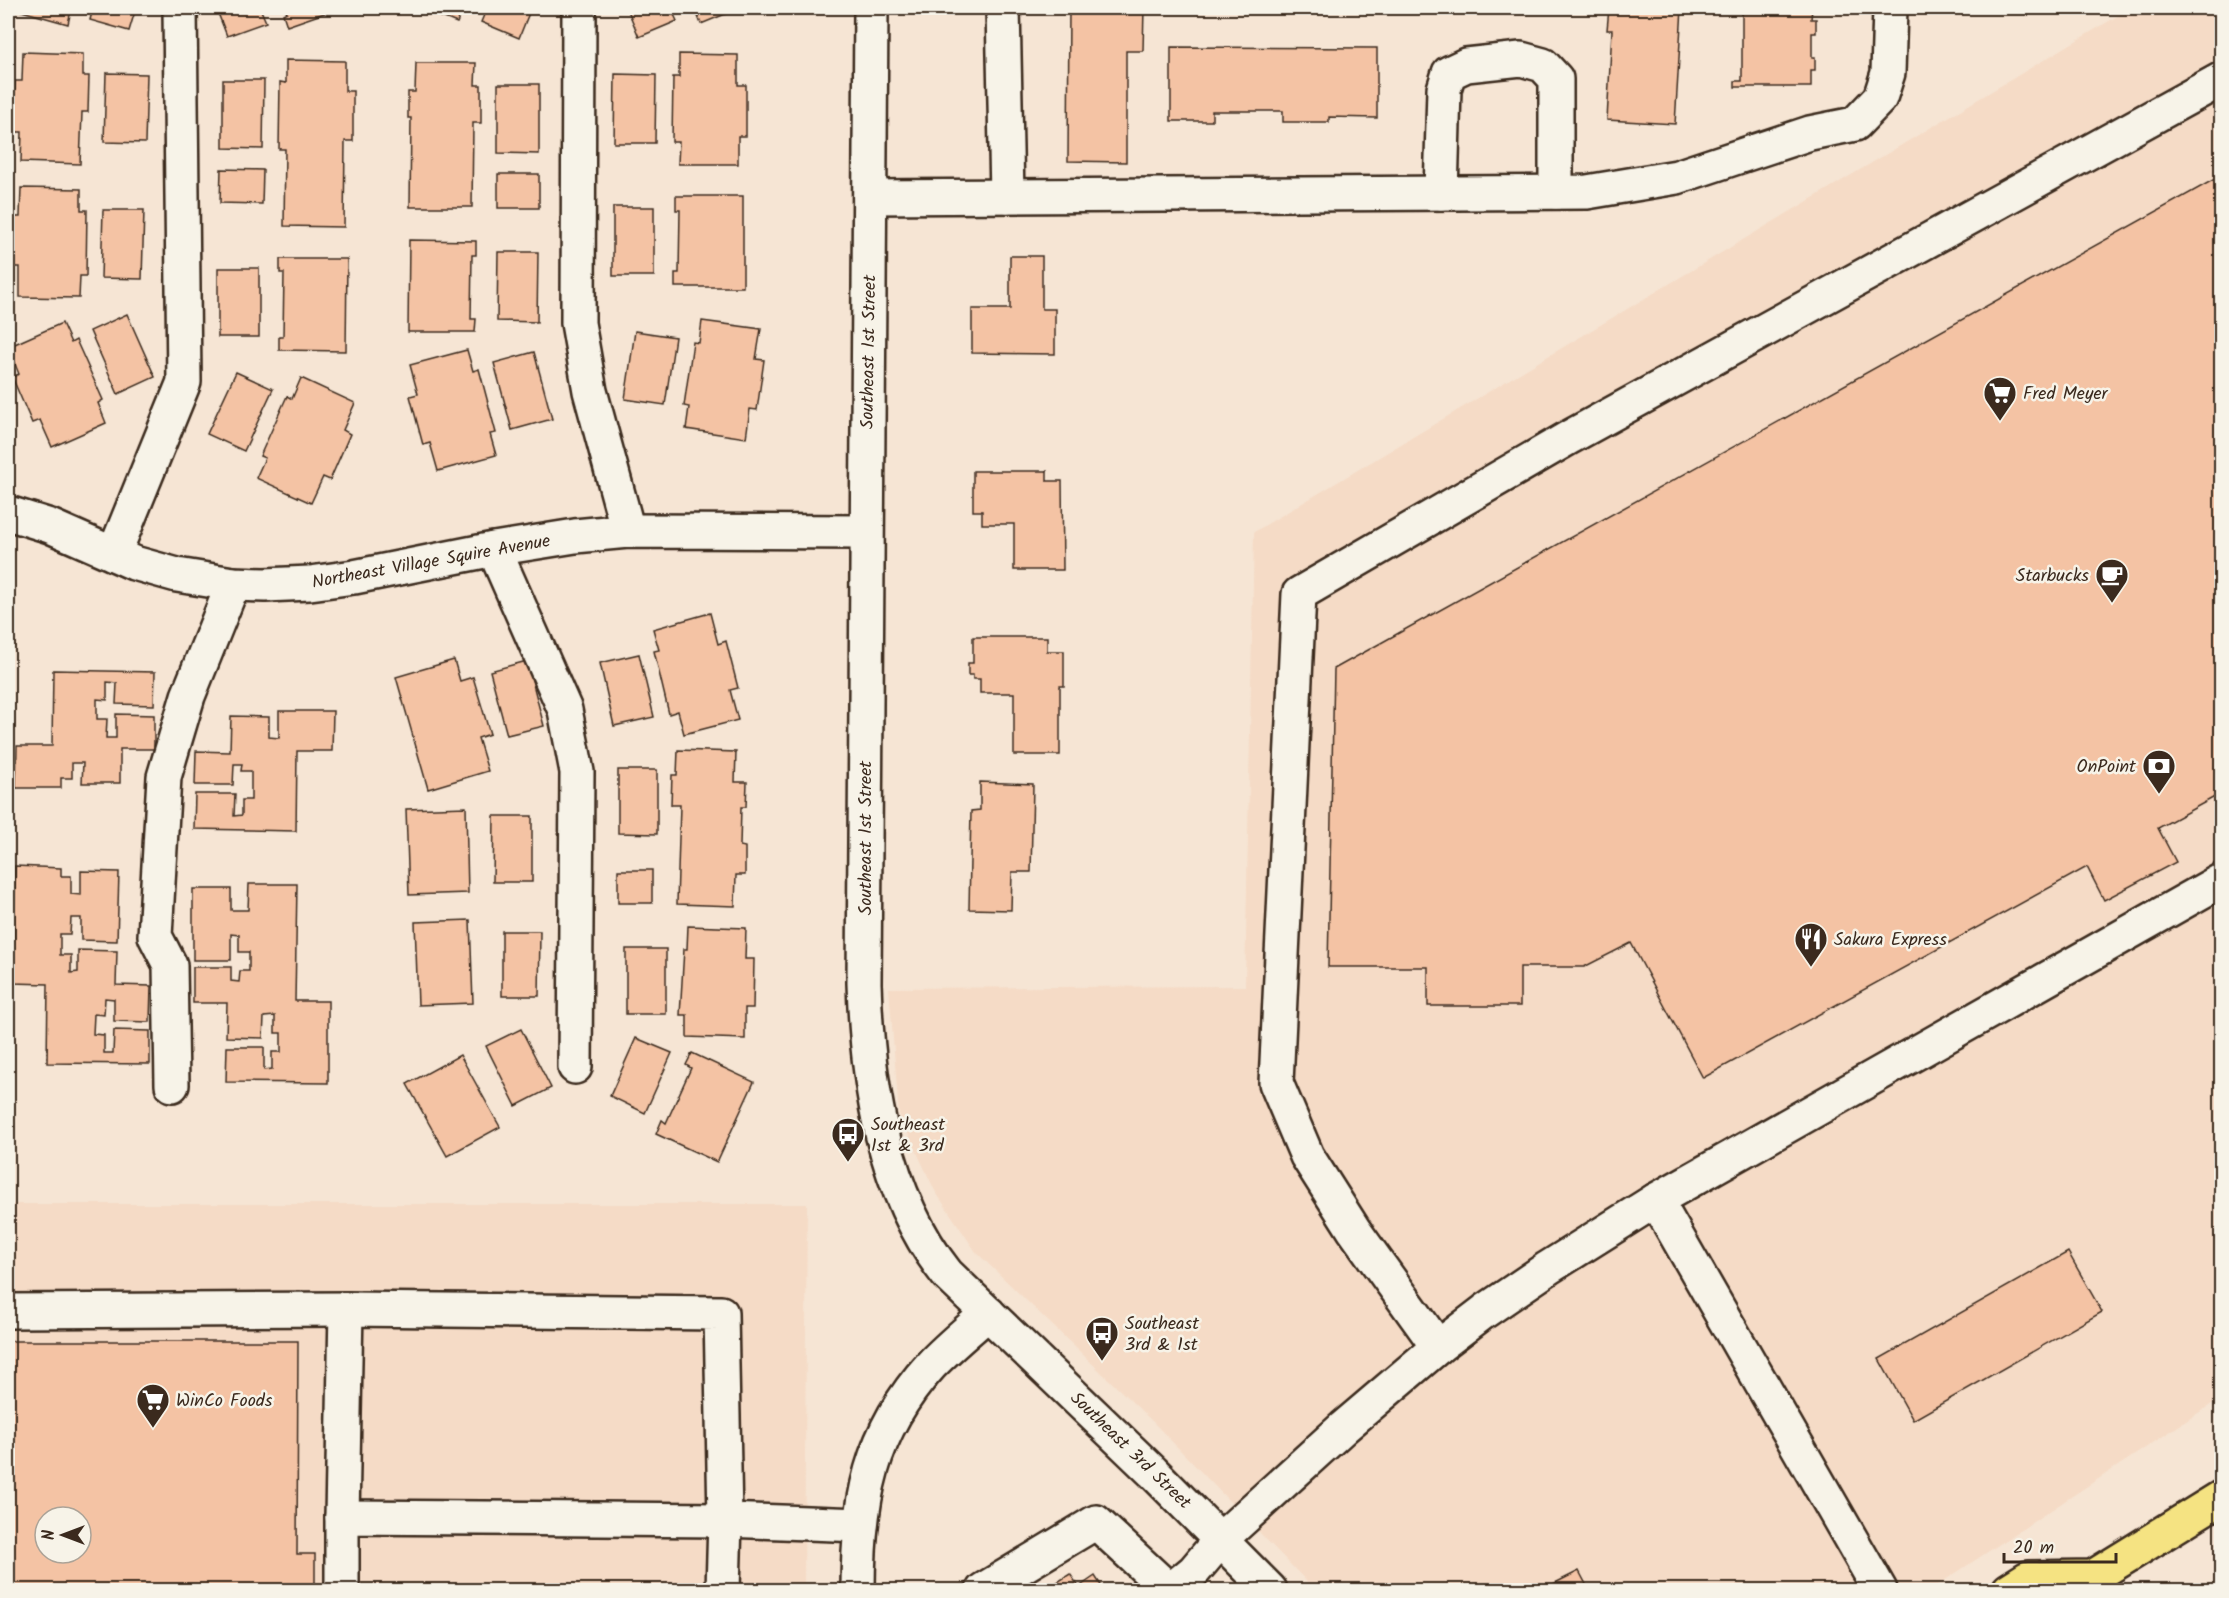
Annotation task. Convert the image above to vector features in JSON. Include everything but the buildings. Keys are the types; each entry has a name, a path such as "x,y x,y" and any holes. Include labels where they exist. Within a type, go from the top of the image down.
{"highway":[{"path":"2009,1590 2028,1578 2090,1584 2222,1497"}],"street":[{"path":"114,554 184,382 180,8"},
{"path":"579,8 578,323 590,391 628,531"},
{"name":"Southeast 1st Street","path":"871,8 864,983 870,1070 876,1109 894,1171 914,1221 932,1255 947,1274 988,1313"},
{"path":"1003,8 1007,196"},
{"path":"870,197 1587,192 1677,177 1809,133 1855,124 1880,98 1888,73 1890,8"},
{"path":"1441,193 1444,89 1449,73 1466,65 1521,59 1543,65 1556,79 1556,192"},
{"path":"1437,1347 1354,1230 1308,1156 1276,1083 1299,594 1570,437 2222,79"},
{"name":"Northeast Village Squire Avenue","path":"8,513 50,526 134,563 177,575 232,584 265,585 310,583 354,577 494,549 575,536 628,531 866,531"},
{"path":"494,549 565,710 577,772 575,1067"},
{"path":"172,1084 170,965 155,936 164,777 188,696 232,584"},
{"path":"983,1590 1096,1522 1170,1590 1194,1570 1221,1539 1344,1427 1437,1347 1548,1268 1656,1200 2222,880"},
{"path":"1656,1200 1880,1590"},
{"path":"8,1311 346,1308 721,1313 725,1520 723,1590"},
{"path":"342,1590 346,1308"},
{"path":"858,1590 861,1526 870,1469 881,1439 929,1367 988,1313"},
{"name":"Southeast 3rd Street","path":"988,1313 1221,1539 1270,1590"},
{"path":"342,1517 725,1520 861,1526"}],"shaded area":[{"path":"2131,8 2221,8 2221,1398 1930,1590 1315,1590 1153,1422 976,1252 935,1191 899,1114 889,988 1245,986 1254,532"},
{"path":"8,1204 807,1204 804,1590 8,1590"}],"place":[{"name":"Fred Meyer","path":"2000,422"},
{"name":"Starbucks","path":"2112,604"},
{"name":"OnPoint","path":"2159,795"},
{"name":"Sakura Express","path":"1811,968"},
{"name":"Southeast 1st & 3rd","path":"848,1163"},
{"name":"Southeast 3rd & 1st","path":"1102,1362"},
{"name":"WinCo Foods","path":"153,1429"}]}
